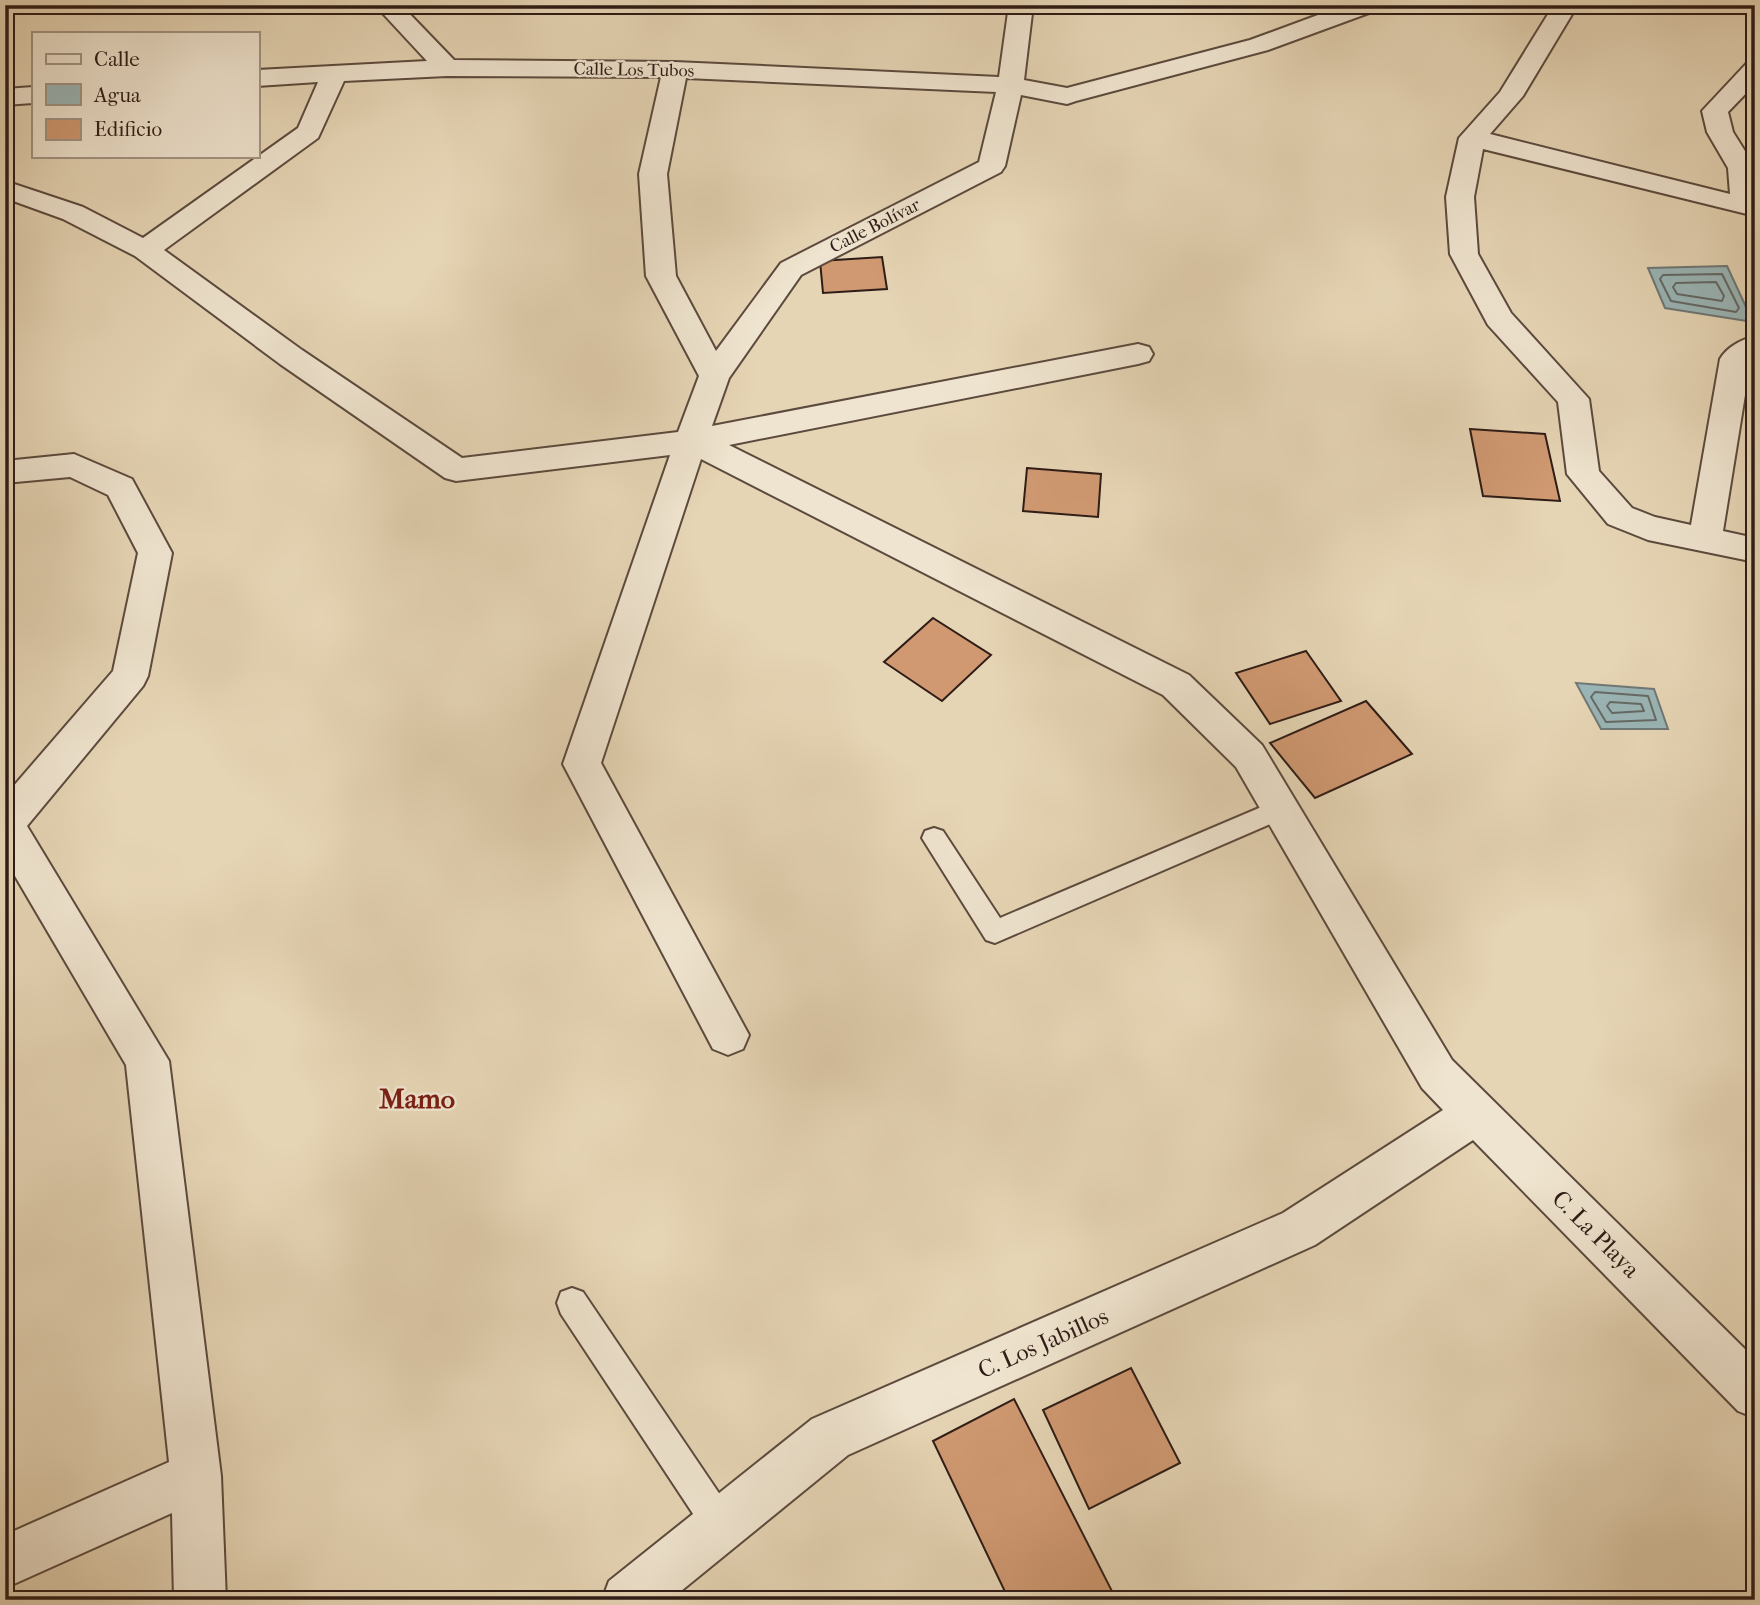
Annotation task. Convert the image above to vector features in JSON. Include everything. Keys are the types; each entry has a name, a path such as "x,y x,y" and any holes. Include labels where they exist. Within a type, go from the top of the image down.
{"street":[{"path":"387,5 447,68"},
{"name":"Calle Bolívar","path":"728,1035 582,764 640,586 714,376 791,269 990,166 1011,85 1021,5"},
{"name":"Calle Los Tubos","path":"259,78 447,68 675,70 1011,85 1067,96 1259,45 1368,5"},
{"path":"1561,5 1562,11 1510,96 1472,138 1460,197 1464,254 1499,318 1573,399 1583,474 1620,516 1648,528 1755,550"},
{"path":"1472,138 1750,206 1742,168 1720,132 1715,111 1755,69"},
{"path":"675,70 653,174 661,276 714,376"},
{"path":"145,250 309,132 335,72"},
{"path":"5,97 32,94"},
{"path":"5,189 73,213 145,250 291,357 456,470 693,441 1138,354"},
{"path":"1705,540 1735,359 1755,346"},
{"path":"693,441 843,491"},
{"name":"C. La Playa","path":"693,441 1176,685 1250,756 1437,1074 1755,1394"},
{"path":"5,472 74,465 120,487 155,553 130,676 5,824 147,1060 196,1476 200,1600"},
{"name":"C. Los Jabillos","path":"628,1600 830,1437 1299,1229 1476,1113"},
{"path":"5,1562 196,1476"}],"lane":[{"path":"934,838 995,932 1280,809"},
{"path":"572,1303 721,1526"}],"water":[{"path":"1727,266 1753,322 1665,308 1648,268"},
{"path":"1576,683 1654,689 1668,729 1601,729"}],"building":[{"path":"882,257 887,289 823,293 820,261"},
{"path":"1470,429 1545,434 1560,501 1483,496"},
{"path":"1027,468 1101,474 1098,517 1023,511"},
{"path":"933,618 991,655 942,701 884,662"},
{"path":"1306,651 1341,701 1270,724 1236,673"},
{"path":"1366,701 1412,754 1315,798 1270,743"},
{"path":"1131,1368 1180,1463 1089,1509 1043,1410"},
{"path":"1014,1399 1115,1597 1110,1600 1009,1600 933,1441"}],"district":[{"name":"Mamo","path":"417,1098"}]}
